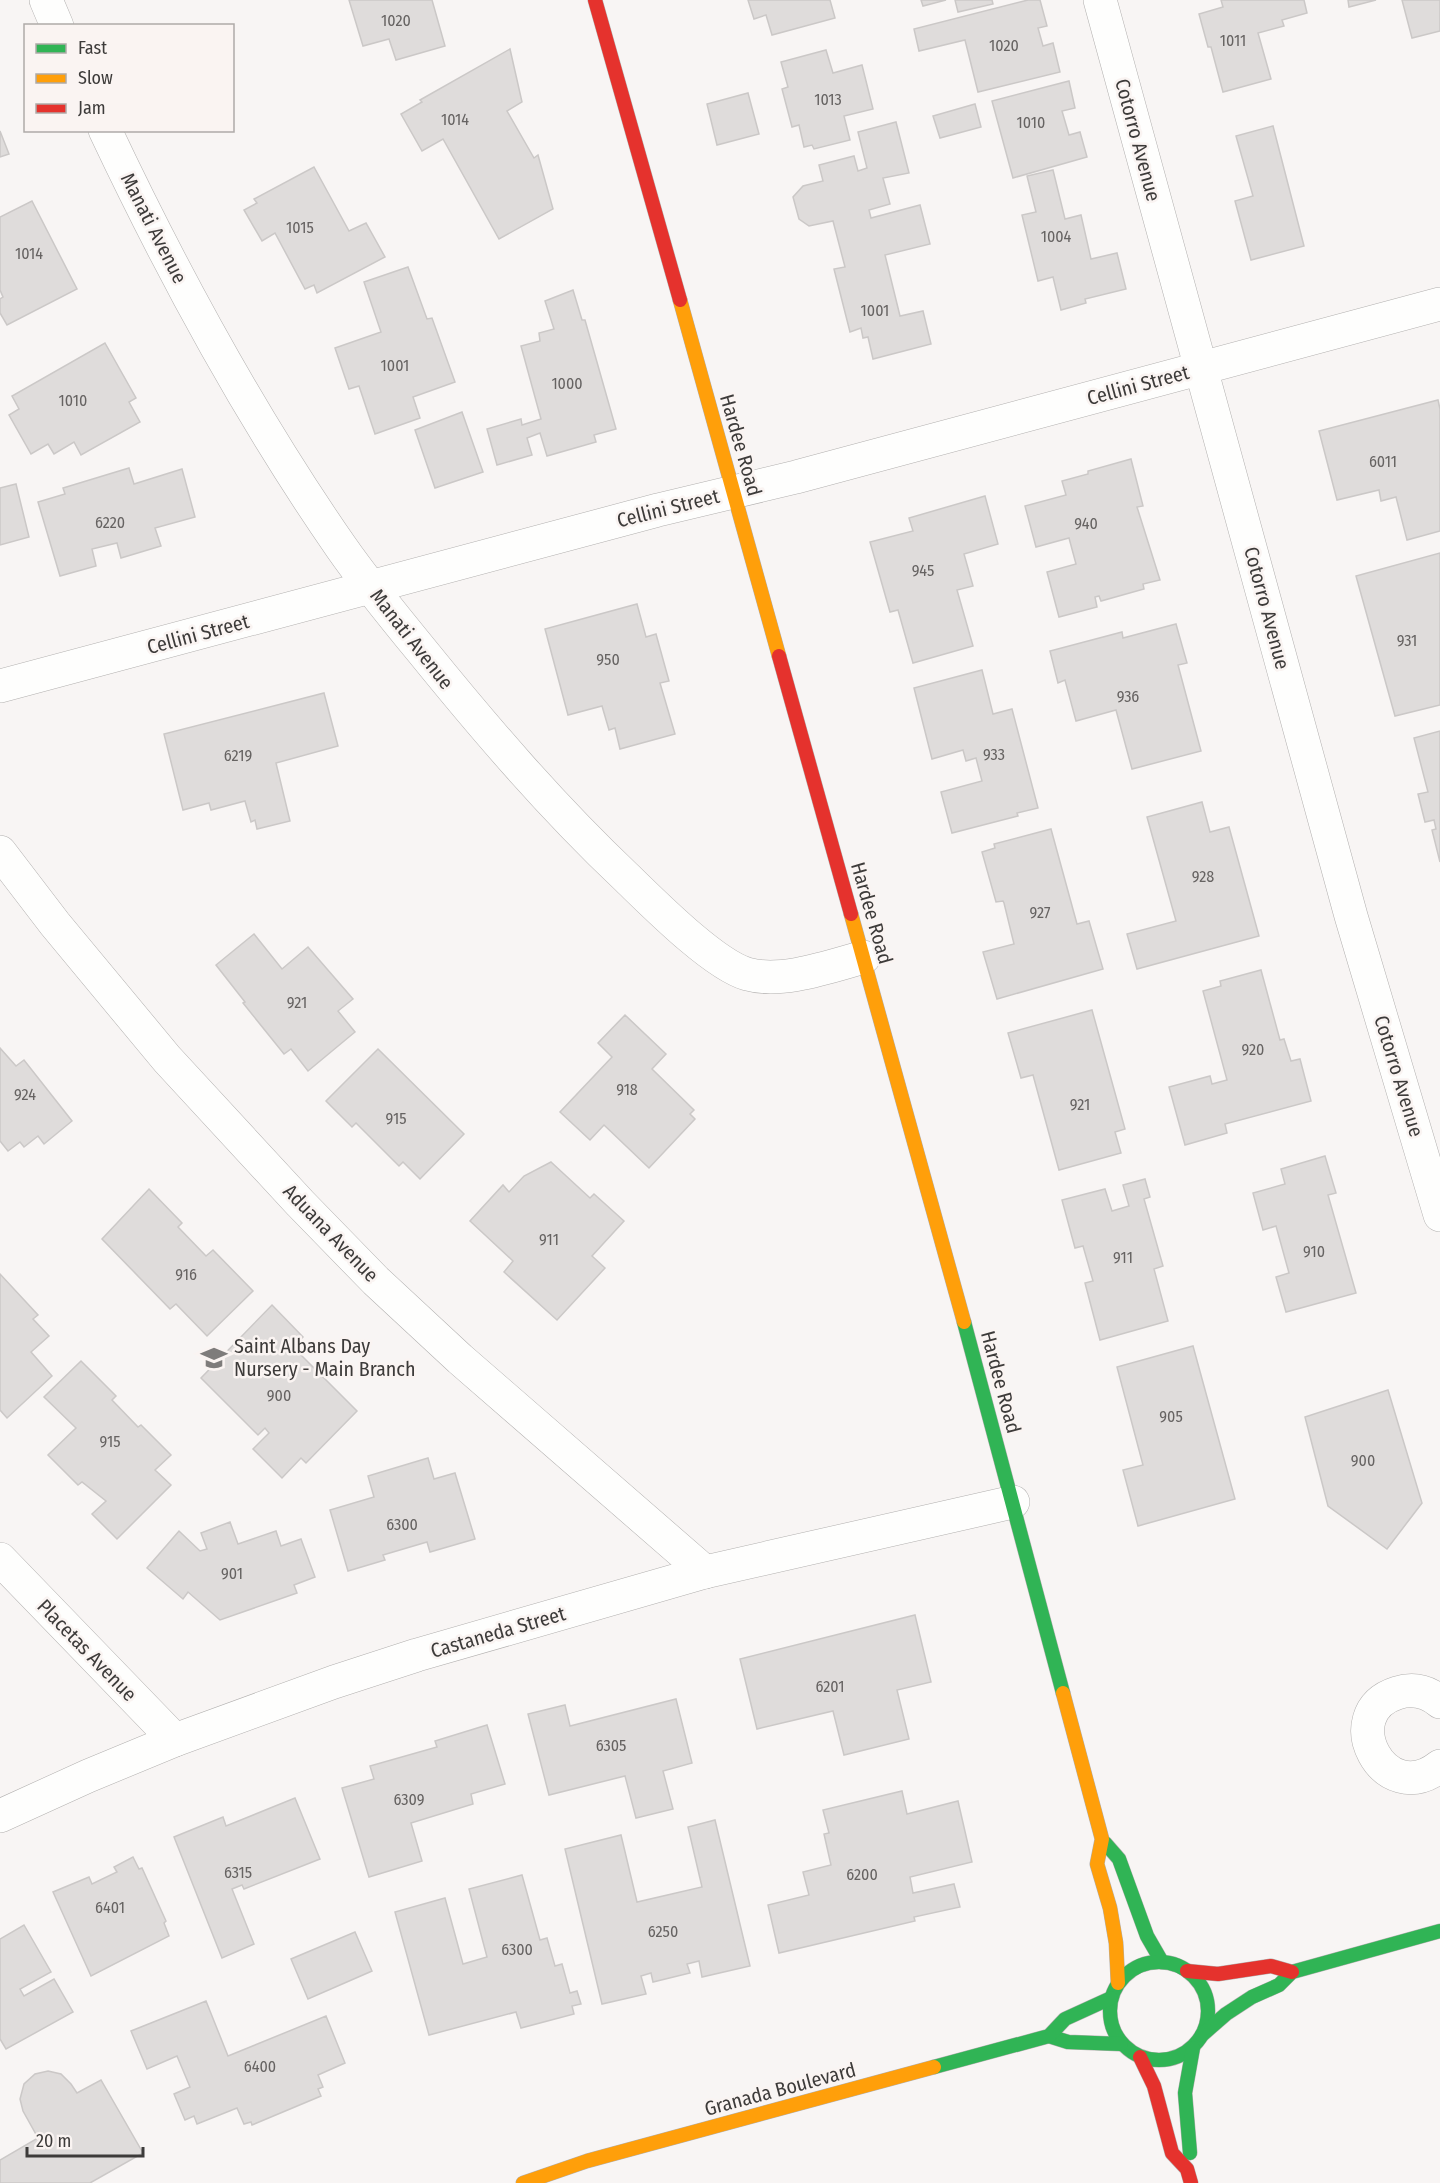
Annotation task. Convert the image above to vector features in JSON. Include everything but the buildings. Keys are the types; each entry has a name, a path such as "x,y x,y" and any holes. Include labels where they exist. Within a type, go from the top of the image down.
{"street":[{"path":"46,0 56,24"},
{"name":"Hardee Road","path":"595,0 864,957 1013,1502 1102,1839 1119,1859 1147,1935 1162,1962"},
{"name":"Cotorro Avenue","path":"1100,0 1351,916 1440,1215"},
{"name":"Manati Avenue","path":"106,132 135,194 218,349 322,518 371,588 520,769 602,854 661,910 732,968 747,974 763,976 818,969 864,957"},
{"name":"Cellini Street","path":"0,687 658,510 1201,369 1440,304"},
{"name":"Aduana Avenue","path":"0,852 55,924 167,1059 300,1203 369,1273 460,1359 705,1572"},
{"name":"Castaneda Street","path":"0,1816 174,1740 334,1682 417,1655 705,1572 1013,1502"},
{"name":"Placetas Avenue","path":"0,1559 174,1740"},
{"path":"1435,1689 1403,1691 1389,1695 1378,1705 1370,1718 1367,1732 1369,1747 1376,1760 1387,1770 1400,1776 1414,1777 1427,1774 1440,1766"},
{"name":"Hardee Road","path":"1102,1839 1097,1864 1110,1908 1116,1942 1118,1983"},
{"path":"1202,2035 1226,2014 1252,1997 1278,1985 1292,1972 1440,1931"},
{"path":"1162,1962 1179,1966 1187,1971 1203,1989 1208,2004 1208,2020 1202,2035 1193,2048 1180,2057 1164,2061 1133,2055 1121,2044 1113,2030 1109,2015 1111,1998 1118,1983 1130,1970 1145,1963 1162,1962"},
{"path":"1187,1971 1218,1974 1271,1966 1292,1972"},
{"name":"Granada Boulevard","path":"523,2183 587,2161 1049,2036 1065,2019 1111,1998"},
{"name":"Granada Boulevard","path":"1049,2036 1068,2042 1121,2044"},
{"path":"1189,2176 1191,2148 1186,2120 1185,2093 1193,2048"},
{"path":"1140,2057 1154,2086 1172,2153 1189,2176"}],"traffic: fast":[{"path":"964,1322 1063,1693"},
{"path":"1105,1843 1119,1859 1147,1936 1162,1962"},
{"path":"1202,2035 1226,2014 1252,1997 1279,1985 1292,1972 1440,1931"},
{"path":"1149,1962 1169,1962 1194,1976 1205,1992 1208,2011 1205,2030 1194,2046 1169,2060 1149,2060 1132,2052 1118,2038 1110,2021 1110,2001 1118,1984 1132,1970 1149,1962"},
{"path":"934,2067 1049,2036 1065,2019 1111,1998"},
{"path":"1049,2036 1068,2042 1121,2044"},
{"path":"1190,2153 1185,2093 1193,2048"}],"traffic: slow":[{"path":"680,300 779,656"},
{"path":"851,914 964,1322"},
{"path":"1063,1693 1102,1839 1097,1864 1110,1908 1116,1943 1118,1983"},
{"path":"523,2183 587,2161 934,2067"}],"traffic: jam":[{"path":"595,0 680,300"},
{"path":"779,656 851,914"},
{"path":"1187,1971 1218,1974 1271,1966 1292,1972"},
{"path":"1140,2057 1154,2086 1172,2153 1187,2169 1191,2183"}],"place":[{"name":"Saint Albans Day Nursery - Main Branch","path":"214,1358"}]}
